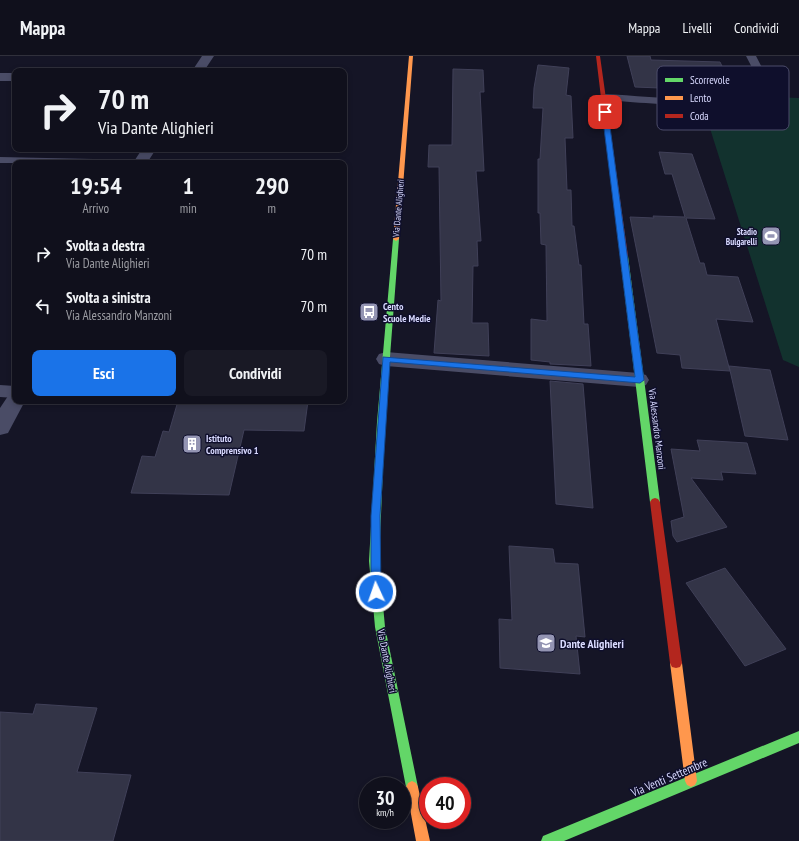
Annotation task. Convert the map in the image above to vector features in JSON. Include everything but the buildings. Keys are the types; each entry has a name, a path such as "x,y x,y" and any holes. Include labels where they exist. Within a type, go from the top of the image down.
{"street":[{"path":"200,68 208,56"},
{"name":"Via Dante Alighieri","path":"411,56 386,359 376,513 376,592 380,628 423,841"},
{"name":"Via Alessandro Manzoni","path":"598,56 691,781"},
{"path":"1,77 12,77"},
{"path":"386,359 640,380"},
{"path":"0,427 13,404"},
{"name":"Via Venti Settembre","path":"548,841 799,737"}],"lane":[{"path":"751,56 756,66"},
{"path":"603,97 657,99"},
{"path":"0,160 12,160"},
{"path":"0,391 12,392"}],"green space":[{"name":"Stadio Bulgarelli","path":"789,98 799,98 799,367 783,360 711,130 789,130"}],"traffic: fast":[{"path":"396,239 381,422 374,561 380,627 412,787"},
{"path":"624,256 655,502"},
{"path":"548,841 799,737"}],"traffic: slow":[{"path":"396,239 411,56"},
{"path":"676,663 691,781"},
{"path":"412,787 423,841"}],"traffic: jam":[{"path":"598,56 624,256"},
{"path":"655,502 676,663"}],"place":[{"name":"Stadio Bulgarelli","path":"771,236"},
{"name":"Cento Scuole Medie","path":"369,312"},
{"name":"Istituto Comprensivo 1","path":"192,444"},
{"name":"Dante Alighieri","path":"546,643"}],"route":[{"path":"376,592 374,561 375,516 386,359 640,380 605,112"}]}
